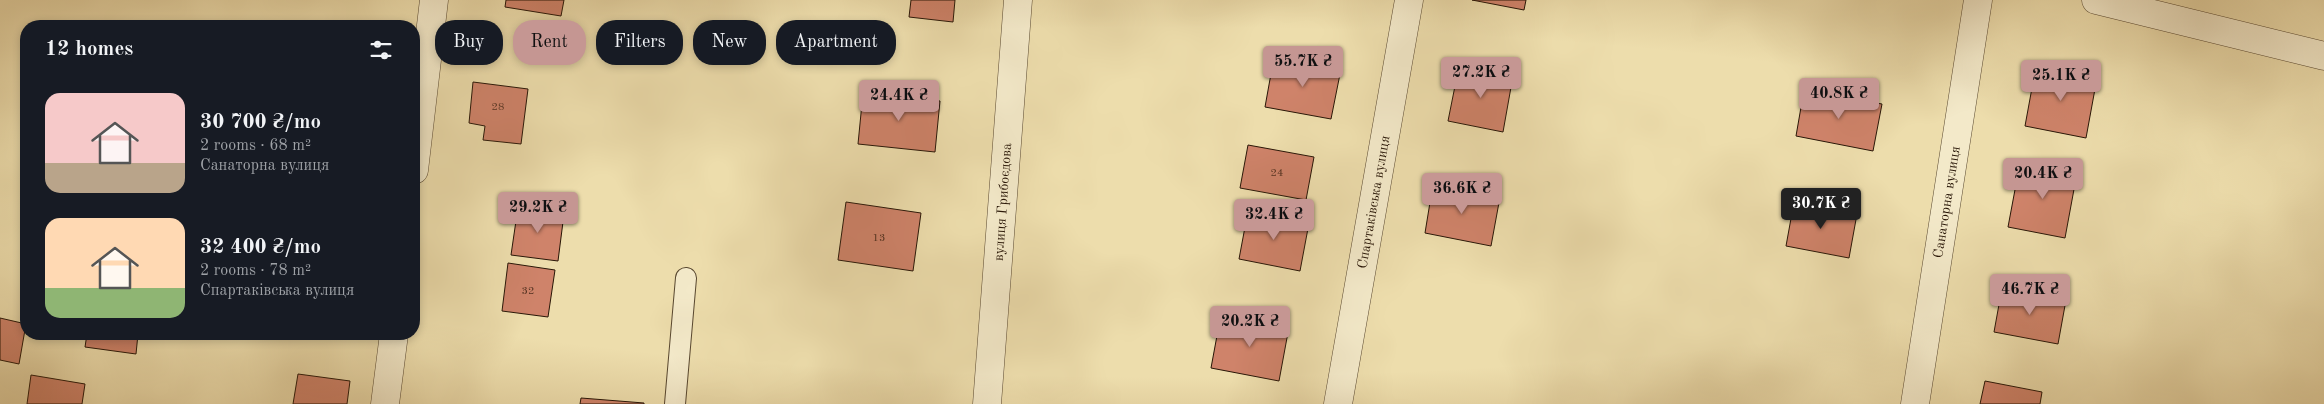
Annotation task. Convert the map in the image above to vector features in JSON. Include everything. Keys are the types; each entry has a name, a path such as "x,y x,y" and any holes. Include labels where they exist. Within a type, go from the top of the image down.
{"street":[{"path":"420,119 434,0"},
{"name":"вулиця Грибоєдова","path":"987,404 1018,0"},
{"name":"Спартаківська вулиця","path":"1338,404 1409,0"},
{"name":"Санаторна вулиця","path":"1915,404 1978,0"},
{"path":"2096,0 2324,56"},
{"path":"386,404 393,340"}],"lane":[{"path":"675,404 686,278"}],"building":[{"path":"506,0 564,0 561,16 505,7"},
{"path":"911,0 955,0 953,22 909,17"},
{"path":"1472,0 1526,0 1524,10"},
{"path":"1274,57 1341,69 1331,119 1265,107"},
{"path":"1459,66 1513,76 1503,132 1448,121"},
{"path":"2036,66 2097,78 2086,138 2025,126"},
{"path":"473,82 528,89 521,144 483,140 485,126 469,123"},
{"path":"1804,90 1882,104 1873,151 1796,136"},
{"path":"863,93 940,101 935,152 858,144"},
{"path":"1248,145 1314,157 1306,200 1240,188"},
{"path":"2020,163 2077,173 2065,238 2008,227"},
{"path":"1433,184 1500,197 1491,246 1425,233"},
{"path":"846,202 921,213 913,271 838,260"},
{"path":"1794,202 1857,214 1849,258 1786,246"},
{"path":"518,207 564,214 558,261 511,255"},
{"path":"1248,211 1309,223 1300,271 1239,259"},
{"path":"508,263 555,270 548,317 502,311"},
{"path":"2002,288 2066,300 2058,344 1994,332"},
{"path":"1221,314 1289,327 1279,381 1211,368"},
{"path":"0,318 20,323 20,340 23,340 19,364 0,360"},
{"path":"86,340 137,340 136,354 85,347"},
{"path":"298,374 350,381 347,404 293,404"},
{"path":"31,375 85,384 82,404 27,404"},
{"path":"1985,381 2042,392 2040,404 1980,404"},
{"path":"581,398 644,403 644,404 580,404"}]}
